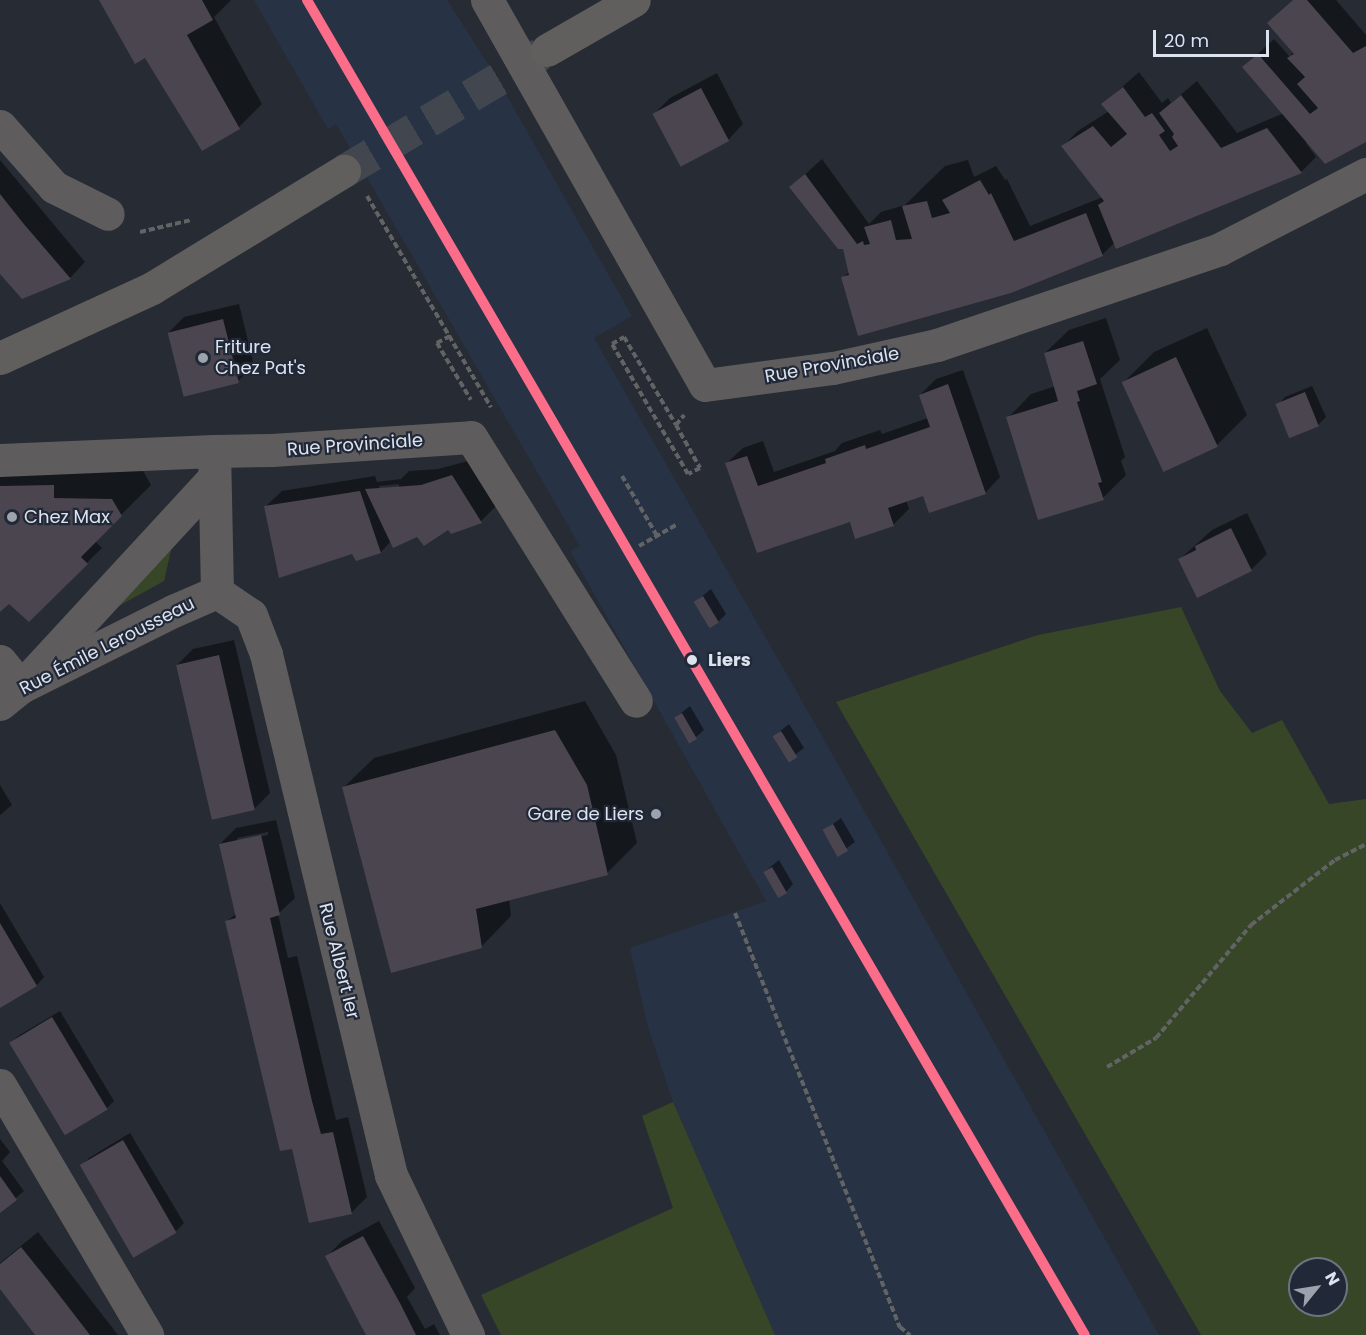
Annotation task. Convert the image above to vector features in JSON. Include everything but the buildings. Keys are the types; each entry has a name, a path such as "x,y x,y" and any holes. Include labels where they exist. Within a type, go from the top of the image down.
{"main road":[{"path":"547,50 634,0"},
{"path":"0,358 152,288 353,179"}],"street":[{"path":"487,0 705,385"},
{"path":"0,126 54,187 108,214"},
{"name":"Rue Provinciale","path":"705,385 833,368 937,345 1220,249 1366,174"},
{"path":"471,437 636,701"},
{"name":"Rue Provinciale","path":"0,460 214,465 471,437"},
{"path":"214,465 217,592"},
{"path":"11,696 214,465"},
{"name":"Rue Émile Lerousseau","path":"11,696 172,611 217,592"},
{"name":"Rue Albert Ier","path":"217,592 251,615 266,654 391,1175 468,1335"},
{"path":"0,661 11,696"},
{"path":"0,1085 147,1335"}],"path":[{"path":"353,179 450,336 496,416"},
{"path":"108,214 141,232 193,219"},
{"path":"450,336 437,343 484,423 471,437"},
{"path":"624,337 676,425 700,468 688,474 612,344 624,337"},
{"path":"676,425 705,385"},
{"path":"622,476 657,537"},
{"path":"639,546 676,525"},
{"path":"1107,1067 1156,1038 1251,925 1335,860 1366,844"},
{"path":"735,913 900,1327 910,1335"}],"shaded area":[{"path":"254,0 447,0 492,70 632,316 594,338 822,736 1159,1335 775,1335 673,1102 647,1024 630,948 766,901 570,551 580,546 336,124 328,129"}],"green space":[{"path":"174,537 164,581 97,618"},
{"path":"1181,607 1220,691 1252,733 1282,720 1329,804 1366,799 1366,1335 1201,1335 836,702 1038,635"},
{"path":"673,1102 775,1335 501,1335 481,1295 673,1208 642,1116"}],"tunnel":[{"path":"344,171 547,50"}],"transit line":[{"path":"307,0 1085,1335"}],"place":[{"name":"Friture Chez Pat's","path":"203,358"},
{"name":"Chez Max","path":"12,517"},
{"name":"Liers","path":"692,660"},
{"name":"Gare de Liers","path":"656,814"}]}
